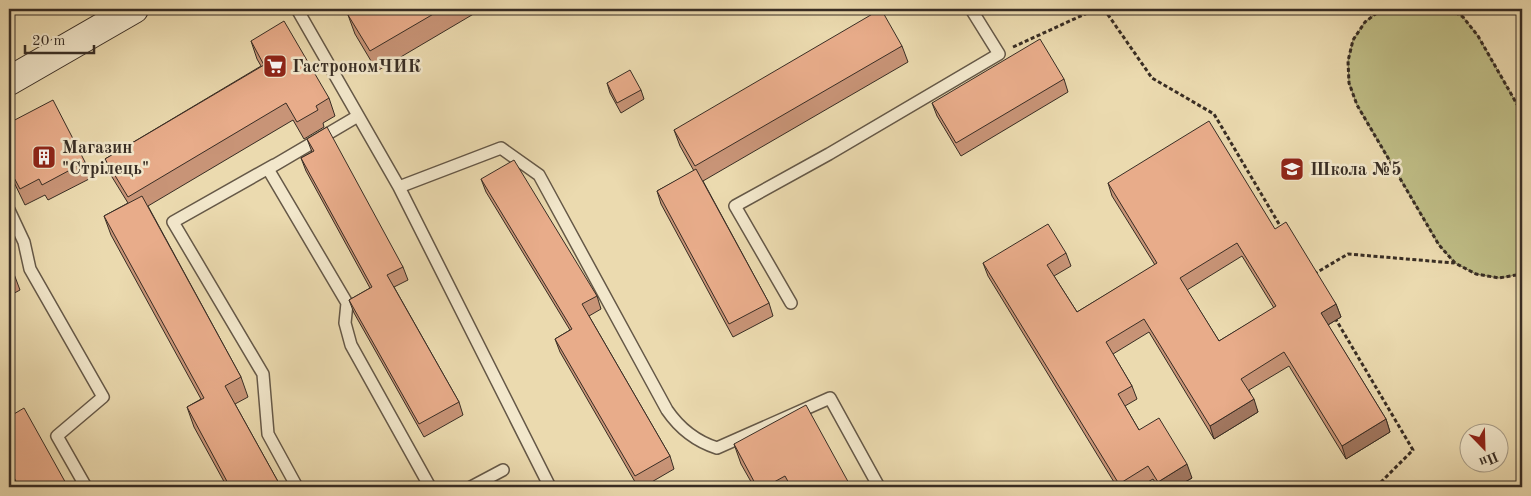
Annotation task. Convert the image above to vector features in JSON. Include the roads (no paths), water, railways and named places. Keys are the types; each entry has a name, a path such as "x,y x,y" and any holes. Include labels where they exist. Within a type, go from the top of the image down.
{"main road":[{"path":"9,81 134,9"}],"lane":[{"path":"297,9 399,187 550,487"},
{"path":"791,303 735,206 829,154 999,54 971,9"},
{"path":"297,487 268,434 263,374 173,222 358,116"},
{"path":"399,187 501,148 539,175 667,410 686,433 699,441 717,448 830,398 879,487"},
{"path":"268,169 347,303 346,323 351,345 430,487"},
{"path":"9,210 24,242 30,269 103,397 57,436 86,487"},
{"path":"471,487 503,470"}],"place":[{"name":"ГастрономЧИК","path":"275,66"},
{"name":"Магазин \"Стрілець\"","path":"44,157"},
{"name":"Школа №5","path":"1292,169"}]}
